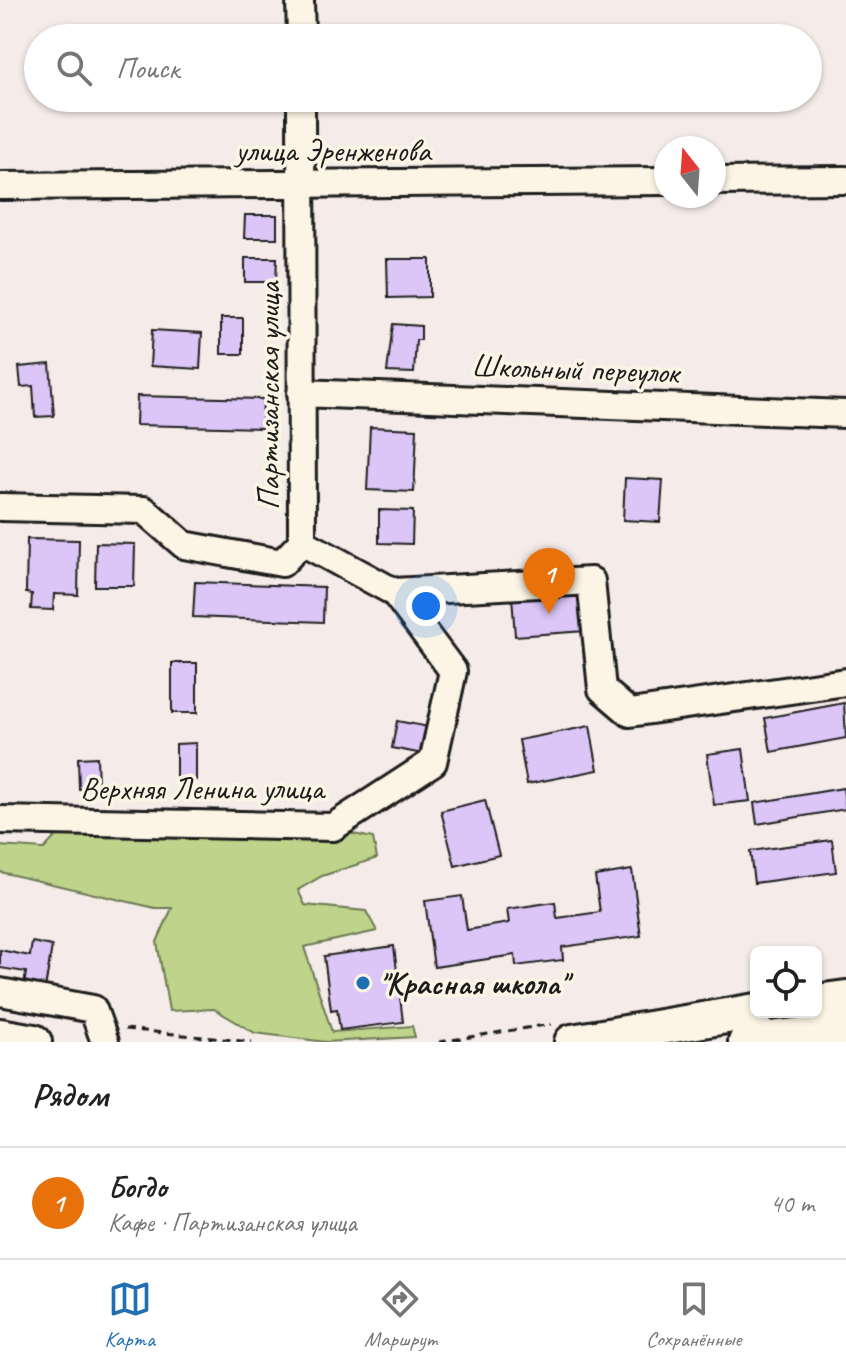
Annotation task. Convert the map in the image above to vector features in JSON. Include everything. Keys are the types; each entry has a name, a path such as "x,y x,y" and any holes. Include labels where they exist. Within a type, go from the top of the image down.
{"main road":[{"path":"822,1001 846,998"},
{"path":"572,1042 750,1012"},
{"path":"746,1042 846,1030"},
{"path":"0,1036 34,1042"}],"street":[{"path":"300,0 301,24"},
{"name":"Партизанская улица","path":"301,112 302,542 394,592 453,671 433,762"},
{"path":"726,181 846,180"},
{"name":"улица Эренженова","path":"0,186 654,181"},
{"name":"Школьный переулок","path":"301,393 846,414"},
{"path":"0,507 144,510 184,545 282,563 302,542"},
{"path":"394,592 591,581 602,689 630,713 846,682"},
{"name":"Верхняя Ленина улица","path":"0,820 333,827 433,762"},
{"path":"0,992 93,1009 115,1036"}],"path":[{"path":"115,1036 252,1042"}],"green space":[{"path":"75,829 354,834 373,838 377,858 322,876 298,890 305,905 366,911 377,931 304,947 332,1032 412,1026 415,1037 326,1042 255,1033 214,1009 169,1011 157,942 172,908 155,908 0,872 0,846 44,849 55,837"}],"building":[{"path":"245,215 277,215 277,238 244,238"},
{"path":"245,258 277,258 276,282 245,282"},
{"path":"387,259 430,259 430,297 388,298"},
{"path":"221,318 243,318 243,354 221,354"},
{"path":"393,324 421,326 421,340 416,340 414,373 387,372"},
{"path":"152,330 202,333 200,369 150,366"},
{"path":"50,364 54,416 35,417 33,386 21,387 19,367"},
{"path":"137,396 263,399 262,428 136,425"},
{"path":"370,427 417,429 414,492 367,490"},
{"path":"625,478 663,480 660,522 623,520"},
{"path":"379,510 413,511 412,544 379,543"},
{"path":"27,539 79,540 78,595 54,594 53,610 31,609 32,594 26,593"},
{"path":"96,543 135,544 134,586 95,586"},
{"path":"195,582 324,587 323,622 193,617"},
{"path":"583,592 586,631 515,636 512,597"},
{"path":"172,663 197,663 197,713 172,713"},
{"path":"844,703 846,738 771,752 765,718"},
{"path":"397,721 434,728 428,755 392,748"},
{"path":"590,726 598,770 527,784 519,740"},
{"path":"196,743 196,780 176,780 176,744"},
{"path":"743,749 750,801 714,805 707,754"},
{"path":"97,757 98,788 79,789 78,758"},
{"path":"843,788 846,809 757,824 754,803"},
{"path":"485,800 499,855 455,866 441,811"},
{"path":"832,840 836,872 754,883 750,851"},
{"path":"632,870 641,936 562,947 563,960 516,966 515,955 434,967 425,901 462,896 467,930 509,923 507,909 555,902 557,918 600,912 595,876"},
{"path":"32,942 52,946 45,989 24,985 26,972 0,968 0,950 30,956"},
{"name":"\"Красная школа\"","path":"394,946 403,1022 340,1030 337,1009 331,1010 324,956"}],"place":[{"name":"Богдо","path":"549,614"},
{"name":"\"Красная школа\"","path":"363,983"}]}
